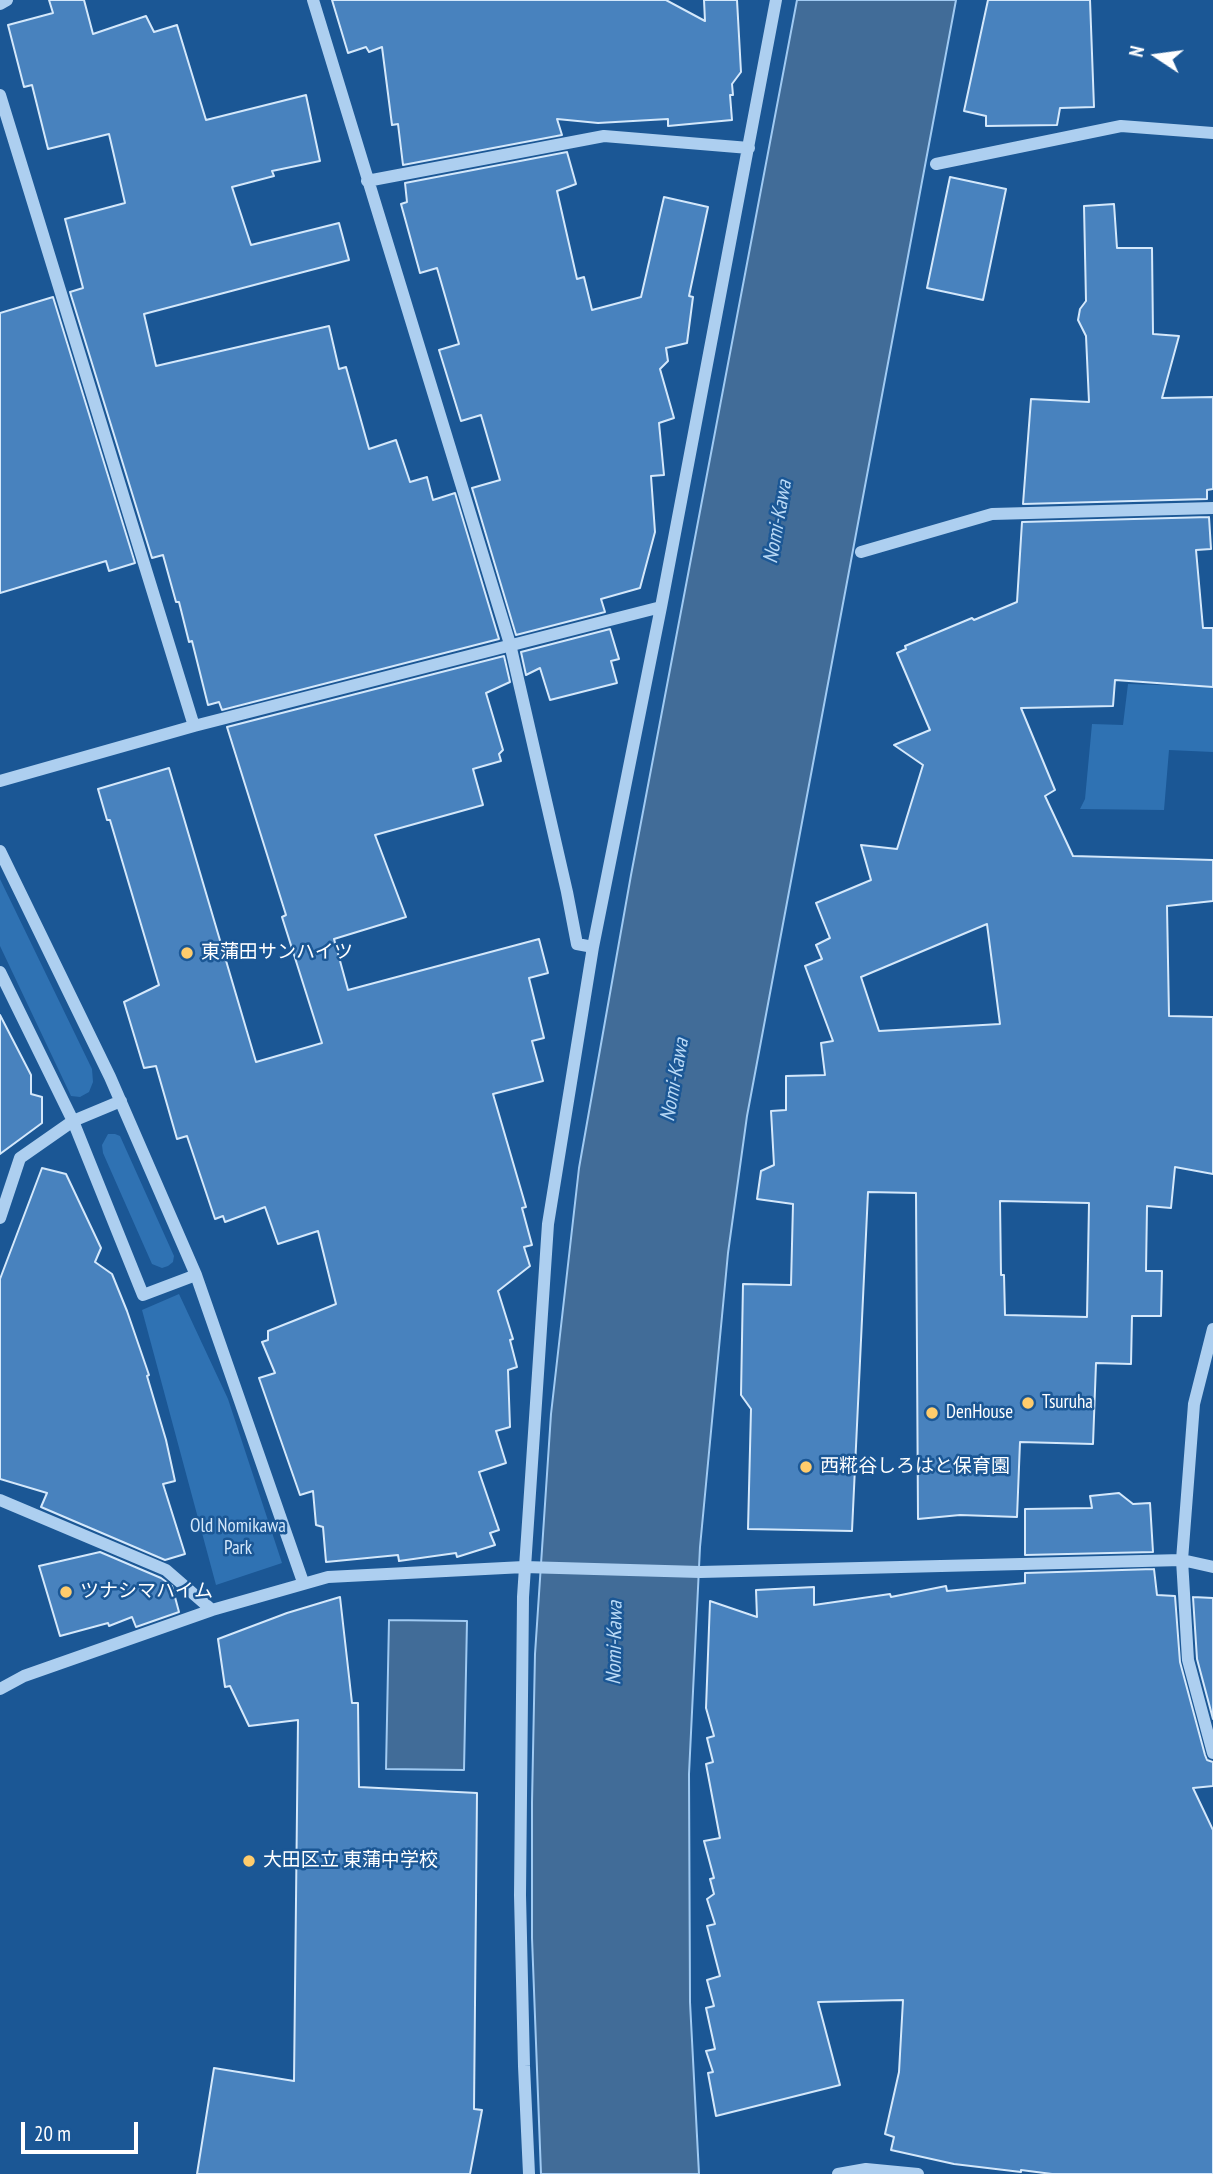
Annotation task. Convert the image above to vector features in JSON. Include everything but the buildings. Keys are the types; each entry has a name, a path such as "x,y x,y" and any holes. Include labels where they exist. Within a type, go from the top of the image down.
{"street":[{"path":"0,4 7,0"},
{"path":"313,0 510,644 577,944 593,947"},
{"path":"529,2174 520,1895 523,1597 530,1567 548,1224 593,947 661,607 776,0"},
{"path":"0,94 194,726"},
{"path":"936,164 1121,126 1213,133"},
{"path":"367,181 604,136 749,148"},
{"path":"861,552 992,514 1213,508"},
{"path":"0,781 194,726 661,607"},
{"path":"0,851 121,1101 196,1275 303,1582"},
{"path":"0,972 73,1121 143,1295 196,1275"},
{"path":"0,1218 20,1158 73,1121 121,1101"},
{"path":"1213,1329 1194,1404 1182,1560 1188,1660 1213,1753"},
{"path":"0,1500 166,1570 212,1610"},
{"path":"0,1689 24,1676 212,1610 328,1577 530,1567 700,1572 1182,1560 1213,1567"},
{"path":"838,2174 866,2169 918,2174"}],"green space":[{"path":"1128,684 1213,687 1213,752 1169,750 1164,810 1080,809 1085,799 1092,724 1123,725"},
{"path":"0,879 92,1069 93,1082 89,1092 80,1097 71,1096 0,946"},
{"path":"108,1134 120,1136 174,1256 173,1262 168,1266 162,1268 152,1264 103,1153 102,1145"},
{"name":"Old Nomikawa Park","path":"179,1294 228,1399 282,1563 216,1585 142,1310"}],"water":[{"name":"Nomi-Kawa","path":"797,0 956,0 747,1116 728,1253 700,1547 689,1774 690,2002 699,2174 541,2174 532,1938 535,1654 551,1414 579,1168 631,875"},
{"path":"389,1620 467,1621 464,1770 386,1769"}],"place":[{"name":"東蒲田サンハイツ","path":"187,953"},
{"name":"Tsuruha","path":"1028,1403"},
{"name":"DenHouse","path":"932,1413"},
{"name":"西糀谷しろはと保育園","path":"806,1467"},
{"name":"ツナシマハイム","path":"66,1592"},
{"name":"大田区立 東蒲中学校","path":"249,1861"}]}
